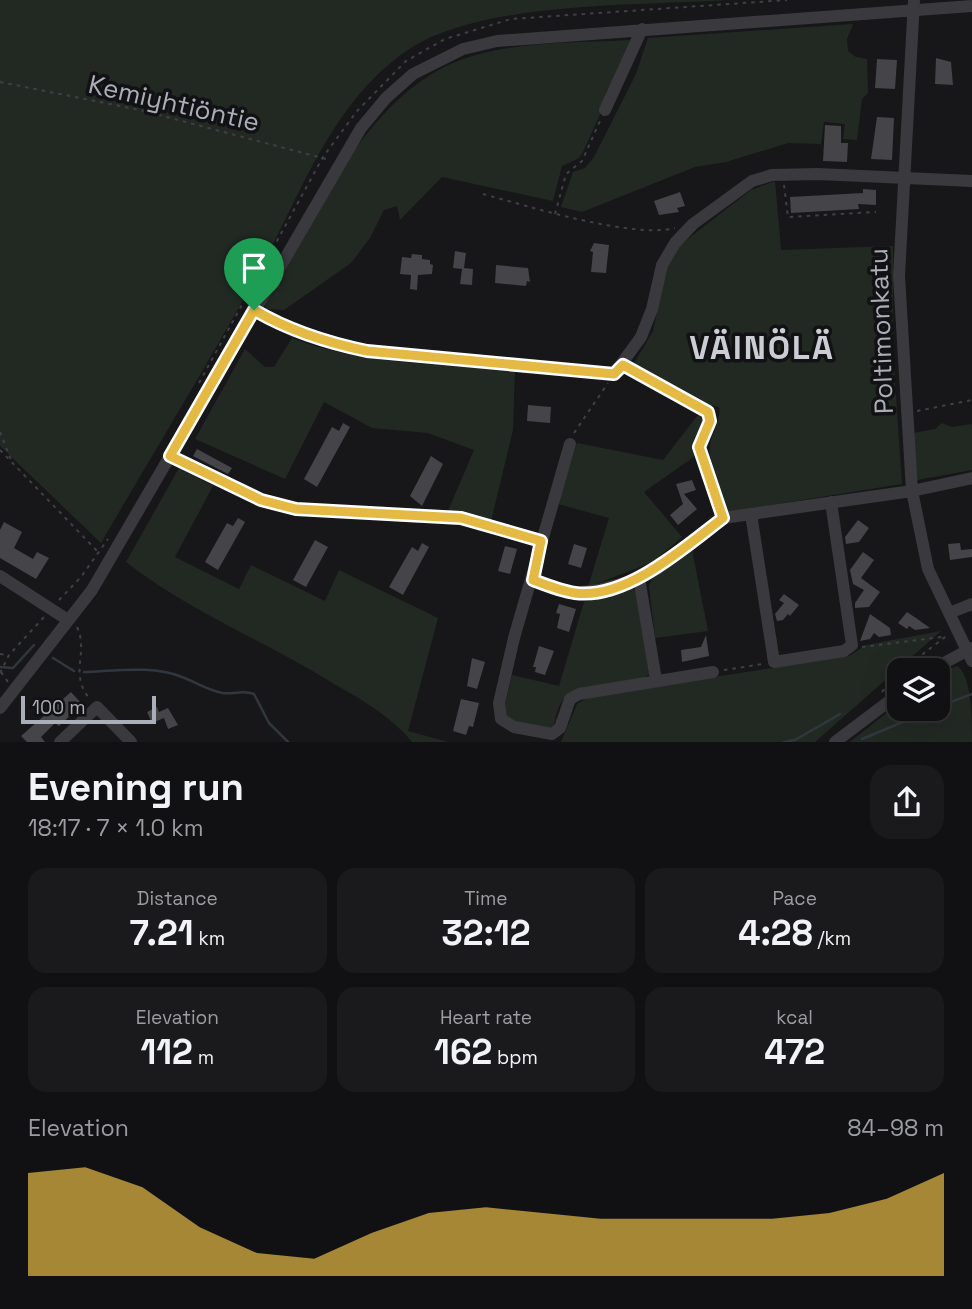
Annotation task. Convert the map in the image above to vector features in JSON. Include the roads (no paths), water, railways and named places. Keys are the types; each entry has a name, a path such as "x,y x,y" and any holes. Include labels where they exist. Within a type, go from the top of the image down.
{"street":[{"path":"0,708 92,590 360,128 413,74 463,49 497,41 914,5 972,6"},
{"name":"Poltimonkatu","path":"914,5 899,276 905,414 912,491 924,557 970,653"},
{"path":"605,110 642,29"},
{"path":"254,310 270,319 337,344 367,351 619,370 634,351 649,320 665,258 693,224 752,181 764,176 783,174 972,181"},
{"path":"570,444 541,541 533,580 518,622 499,703 501,719 514,727 552,734 560,728 573,697 656,680 713,672"},
{"path":"170,456 261,500 296,509 435,517"},
{"path":"533,580 580,593 639,578 657,569 723,518 912,491 972,478"},
{"path":"751,514 774,662 850,648 853,638 831,502"},
{"path":"0,576 68,620"},
{"path":"639,578 656,680"},
{"path":"949,613 972,604"},
{"path":"950,662 970,653"},
{"path":"835,742 887,703"},
{"path":"60,742 97,707 131,742"}],"waterway":[{"path":"0,667 13,668 34,645"},
{"path":"53,658 74,671"},
{"path":"84,672 159,671 222,693 254,694 269,723 288,742"},
{"path":"950,702 972,694"},
{"path":"784,742 795,740 840,714"},
{"path":"862,739 905,721"}],"district":[{"name":"VÄINÖLÄ","path":"762,348"}]}
